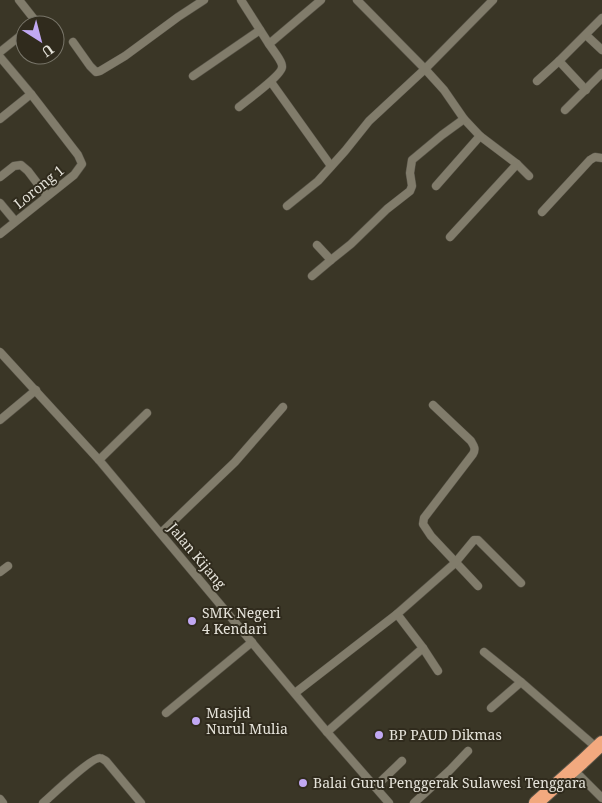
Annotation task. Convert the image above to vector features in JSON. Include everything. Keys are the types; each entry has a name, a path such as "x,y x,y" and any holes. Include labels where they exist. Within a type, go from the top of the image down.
{"highway":[{"path":"549,803 580,776 600,748"},
{"path":"536,803 600,748"}],"street":[{"path":"73,42 90,66 96,72 100,71 125,56 204,0"},
{"path":"239,107 271,82 282,70 282,65 241,0"},
{"path":"268,44 321,0"},
{"path":"357,0 444,90 464,119 480,136 517,164 529,176"},
{"path":"287,206 318,180 369,121 425,69 493,0"},
{"path":"24,2 32,15"},
{"path":"537,81 602,18"},
{"path":"193,76 260,30"},
{"path":"586,35 602,50"},
{"path":"0,52 15,40"},
{"path":"0,58 31,94 0,119"},
{"path":"559,61 586,90"},
{"path":"565,110 602,73"},
{"path":"271,82 331,166"},
{"name":"Lorong 1","path":"0,234 74,175 82,162 31,94"},
{"path":"312,276 410,191 412,186 410,172 412,160 464,119"},
{"path":"436,186 480,136"},
{"path":"542,212 590,160 595,157 602,158"},
{"path":"450,237 517,164"},
{"path":"0,177 14,166 21,165 28,171 47,196"},
{"path":"0,204 15,221"},
{"path":"317,244 331,260"},
{"name":"Jalan Kijang","path":"0,352 99,460 327,732 389,803"},
{"path":"0,420 36,390"},
{"path":"433,405 471,441 475,448 473,454 423,521 431,536 478,586"},
{"path":"161,533 234,462 283,407"},
{"path":"99,460 147,413"},
{"path":"295,693 397,614 455,563 474,540 478,540 521,583"},
{"path":"0,572 8,566"},
{"path":"397,614 438,671"},
{"path":"166,714 252,642"},
{"path":"327,732 423,648"},
{"path":"484,652 600,748"},
{"path":"492,708 521,682"},
{"path":"414,803 468,751"},
{"path":"43,803 97,758 106,761 141,803"},
{"path":"375,787 402,761"},
{"path":"580,776 602,798"},
{"path":"0,799 3,803"}],"place":[{"name":"SMK Negeri 4 Kendari","path":"192,621"},
{"name":"Masjid Nurul Mulia","path":"196,721"},
{"name":"BP PAUD Dikmas","path":"379,735"},
{"name":"Balai Guru Penggerak Sulawesi Tenggara","path":"303,783"}]}
